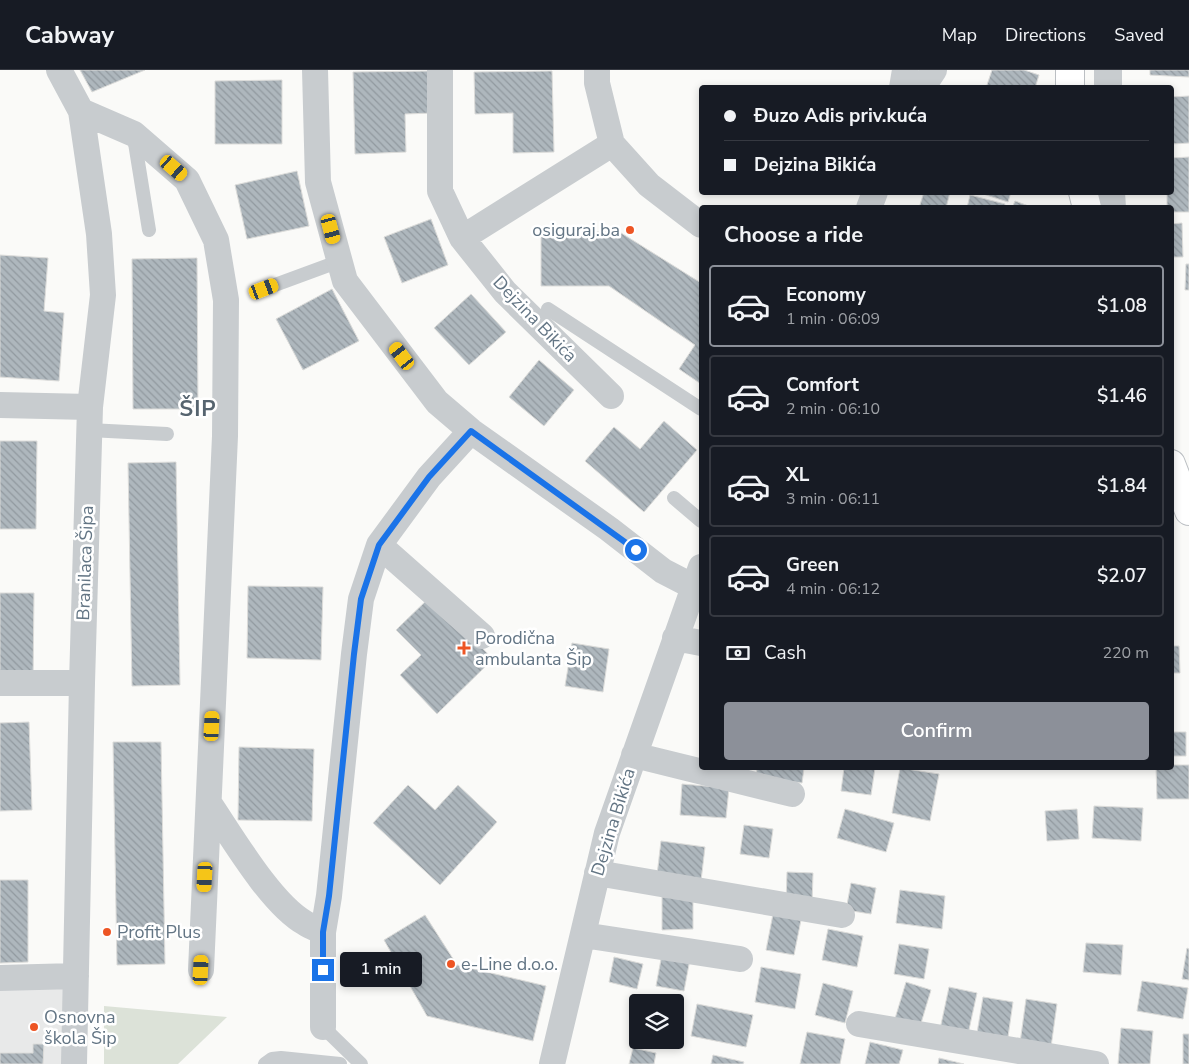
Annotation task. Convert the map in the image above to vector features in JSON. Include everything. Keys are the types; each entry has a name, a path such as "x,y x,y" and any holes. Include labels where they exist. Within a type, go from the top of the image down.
{"main road":[{"path":"1070,70 1070,85"},
{"path":"1174,472 1189,511"}],"street":[{"name":"Branilaca Šipa","path":"59,70 81,111 99,234 103,295 90,418 74,1064"},
{"name":"Dejzina Bikića","path":"315,70 318,182 345,281 437,402 471,431 664,571 698,577 607,833 552,1064"},
{"name":"Dejzina Bikića","path":"440,70 440,191 462,238 505,292 611,396"},
{"path":"597,70 597,83 612,144 649,185 699,223"},
{"path":"902,85 905,70"},
{"path":"924,85 934,70"},
{"path":"1108,70 1108,85"},
{"path":"81,111 134,134 187,180 216,240 226,300 226,436 201,970"},
{"path":"462,238 612,144"},
{"path":"0,405 90,418"},
{"path":"323,1027 323,932 329,896 361,599 379,545 429,477 471,431"},
{"path":"379,545 482,636"},
{"path":"675,638 699,643"},
{"path":"0,683 82,683"},
{"path":"634,755 664,764 792,794"},
{"path":"209,803 263,881 286,908 305,923 323,932"},
{"path":"597,873 842,915"},
{"path":"582,935 740,959"},
{"path":"0,978 76,976"},
{"path":"858,1024 1096,1064"}],"lane":[{"path":"134,134 149,230"},
{"path":"264,289 340,261"},
{"path":"548,309 699,408"},
{"path":"90,418 167,434"},
{"path":"674,498 699,519"},
{"path":"323,1027 361,1064"},
{"path":"265,1064 272,1059 281,1058 340,1064"}],"shaded area":[{"name":"Osnovna škola Šip","path":"68,984 66,1064 0,1064 0,989"},
{"path":"104,1006 227,1017 178,1064 104,1064"}],"building":[{"path":"80,70 145,70 92,92"},
{"path":"992,70 1024,70 1039,75 1036,85 987,85"},
{"path":"1150,70 1189,70 1189,77 1150,75"},
{"path":"431,71 432,113 405,114 406,152 355,154 353,72"},
{"path":"552,71 554,152 513,153 513,113 475,114 474,72"},
{"path":"282,80 282,144 215,144 215,81"},
{"path":"1189,96 1189,143 1174,144 1174,97"},
{"path":"1189,157 1189,212 1174,212 1174,205 1167,205 1167,195 1174,195 1174,158"},
{"path":"297,171 309,226 247,239 235,185"},
{"path":"923,195 949,195 947,205 920,205"},
{"path":"970,195 1005,204 1005,205 968,205"},
{"path":"986,195 1010,195 1008,202"},
{"path":"1015,201 1026,205 1013,205"},
{"path":"431,219 448,265 402,283 384,237"},
{"path":"1182,223 1183,257 1174,257 1174,224"},
{"path":"618,231 699,282 699,383 679,369 695,345 609,286 541,286 541,234"},
{"path":"0,255 48,258 44,311 64,313 59,381 0,377"},
{"path":"197,258 198,409 133,409 132,259"},
{"path":"1186,264 1189,264 1189,290 1185,290"},
{"path":"332,289 359,341 303,370 276,319"},
{"path":"471,294 506,332 469,365 434,328"},
{"path":"539,360 574,390 544,426 509,397"},
{"path":"664,421 697,450 644,512 585,461 614,427 640,449"},
{"path":"0,441 37,441 36,529 0,529"},
{"path":"176,462 180,685 132,686 128,463"},
{"path":"248,586 323,587 321,660 247,658"},
{"path":"0,593 34,593 33,681 0,680"},
{"path":"431,596 493,659 437,714 400,675 421,655 396,630"},
{"path":"572,643 609,649 603,692 565,686"},
{"path":"1174,646 1179,646 1180,673 1174,673"},
{"path":"29,722 32,810 0,811 0,723"},
{"path":"1174,732 1186,732 1186,756 1174,756"},
{"path":"113,742 161,742 165,964 117,965"},
{"path":"239,747 314,749 312,821 238,820"},
{"path":"1174,765 1189,765 1189,799 1157,799 1156,770 1174,770"},
{"path":"757,770 804,770 802,783 756,777"},
{"path":"844,770 875,770 871,795 841,791"},
{"path":"900,770 939,774 930,821 892,813"},
{"path":"682,784 729,788 726,818 680,815"},
{"path":"408,785 435,810 458,785 497,822 440,885 373,823"},
{"path":"1094,806 1143,808 1141,841 1092,838"},
{"path":"845,809 894,823 886,852 837,838"},
{"path":"1077,809 1079,839 1047,841 1045,811"},
{"path":"744,825 773,829 769,858 740,854"},
{"path":"661,841 705,847 701,881 657,875"},
{"path":"787,872 813,873 812,905 786,905"},
{"path":"0,880 28,880 28,962 0,963"},
{"path":"851,883 876,888 871,914 846,910"},
{"path":"900,890 945,896 942,929 896,923"},
{"path":"662,897 693,897 693,929 662,930"},
{"path":"773,914 801,920 794,955 766,950"},
{"path":"425,915 457,965 546,986 533,1041 427,1016 384,940"},
{"path":"828,929 863,936 857,967 822,960"},
{"path":"1086,943 1123,945 1121,975 1083,972"},
{"path":"899,944 929,949 924,979 894,974"},
{"path":"1187,948 1189,949 1189,980 1182,979"},
{"path":"662,954 690,959 684,991 656,986"},
{"path":"614,957 643,964 637,989 609,982"},
{"path":"761,967 801,974 795,1009 755,1002"},
{"path":"1142,981 1188,988 1183,1019 1137,1011"},
{"path":"906,982 931,990 919,1030 894,1022"},
{"path":"823,983 853,991 845,1023 815,1015"},
{"path":"949,987 977,993 967,1039 939,1034"},
{"path":"983,997 1013,1002 1007,1044 976,1039"},
{"path":"1026,999 1057,1004 1051,1047 1020,1043"},
{"path":"697,1004 753,1015 746,1047 691,1036"},
{"path":"1121,1028 1153,1031 1150,1064 1118,1064"},
{"path":"807,1032 845,1039 840,1064 800,1064"},
{"path":"1183,1034 1189,1034 1189,1064 1183,1064"},
{"path":"870,1042 903,1050 899,1064 865,1064"},
{"path":"33,1044 44,1044 43,1064 0,1064 0,1053 33,1053"},
{"path":"633,1049 656,1053 654,1064 629,1064"},
{"path":"713,1055 744,1062 743,1064 711,1064"},
{"path":"939,1058 964,1064 938,1064"}],"place":[{"name":"osiguraj.ba","path":"630,230"},
{"name":"Porodična ambulanta Šip","path":"464,648"},
{"name":"Profit Plus","path":"107,932"},
{"name":"e-Line d.o.o.","path":"451,964"},
{"name":"Osnovna škola Šip","path":"34,1027"}],"district":[{"name":"ŠIP","path":"198,409"}],"route":[{"path":"323,970 323,932 329,896 361,599 379,545 429,477 471,431 636,550"}]}
